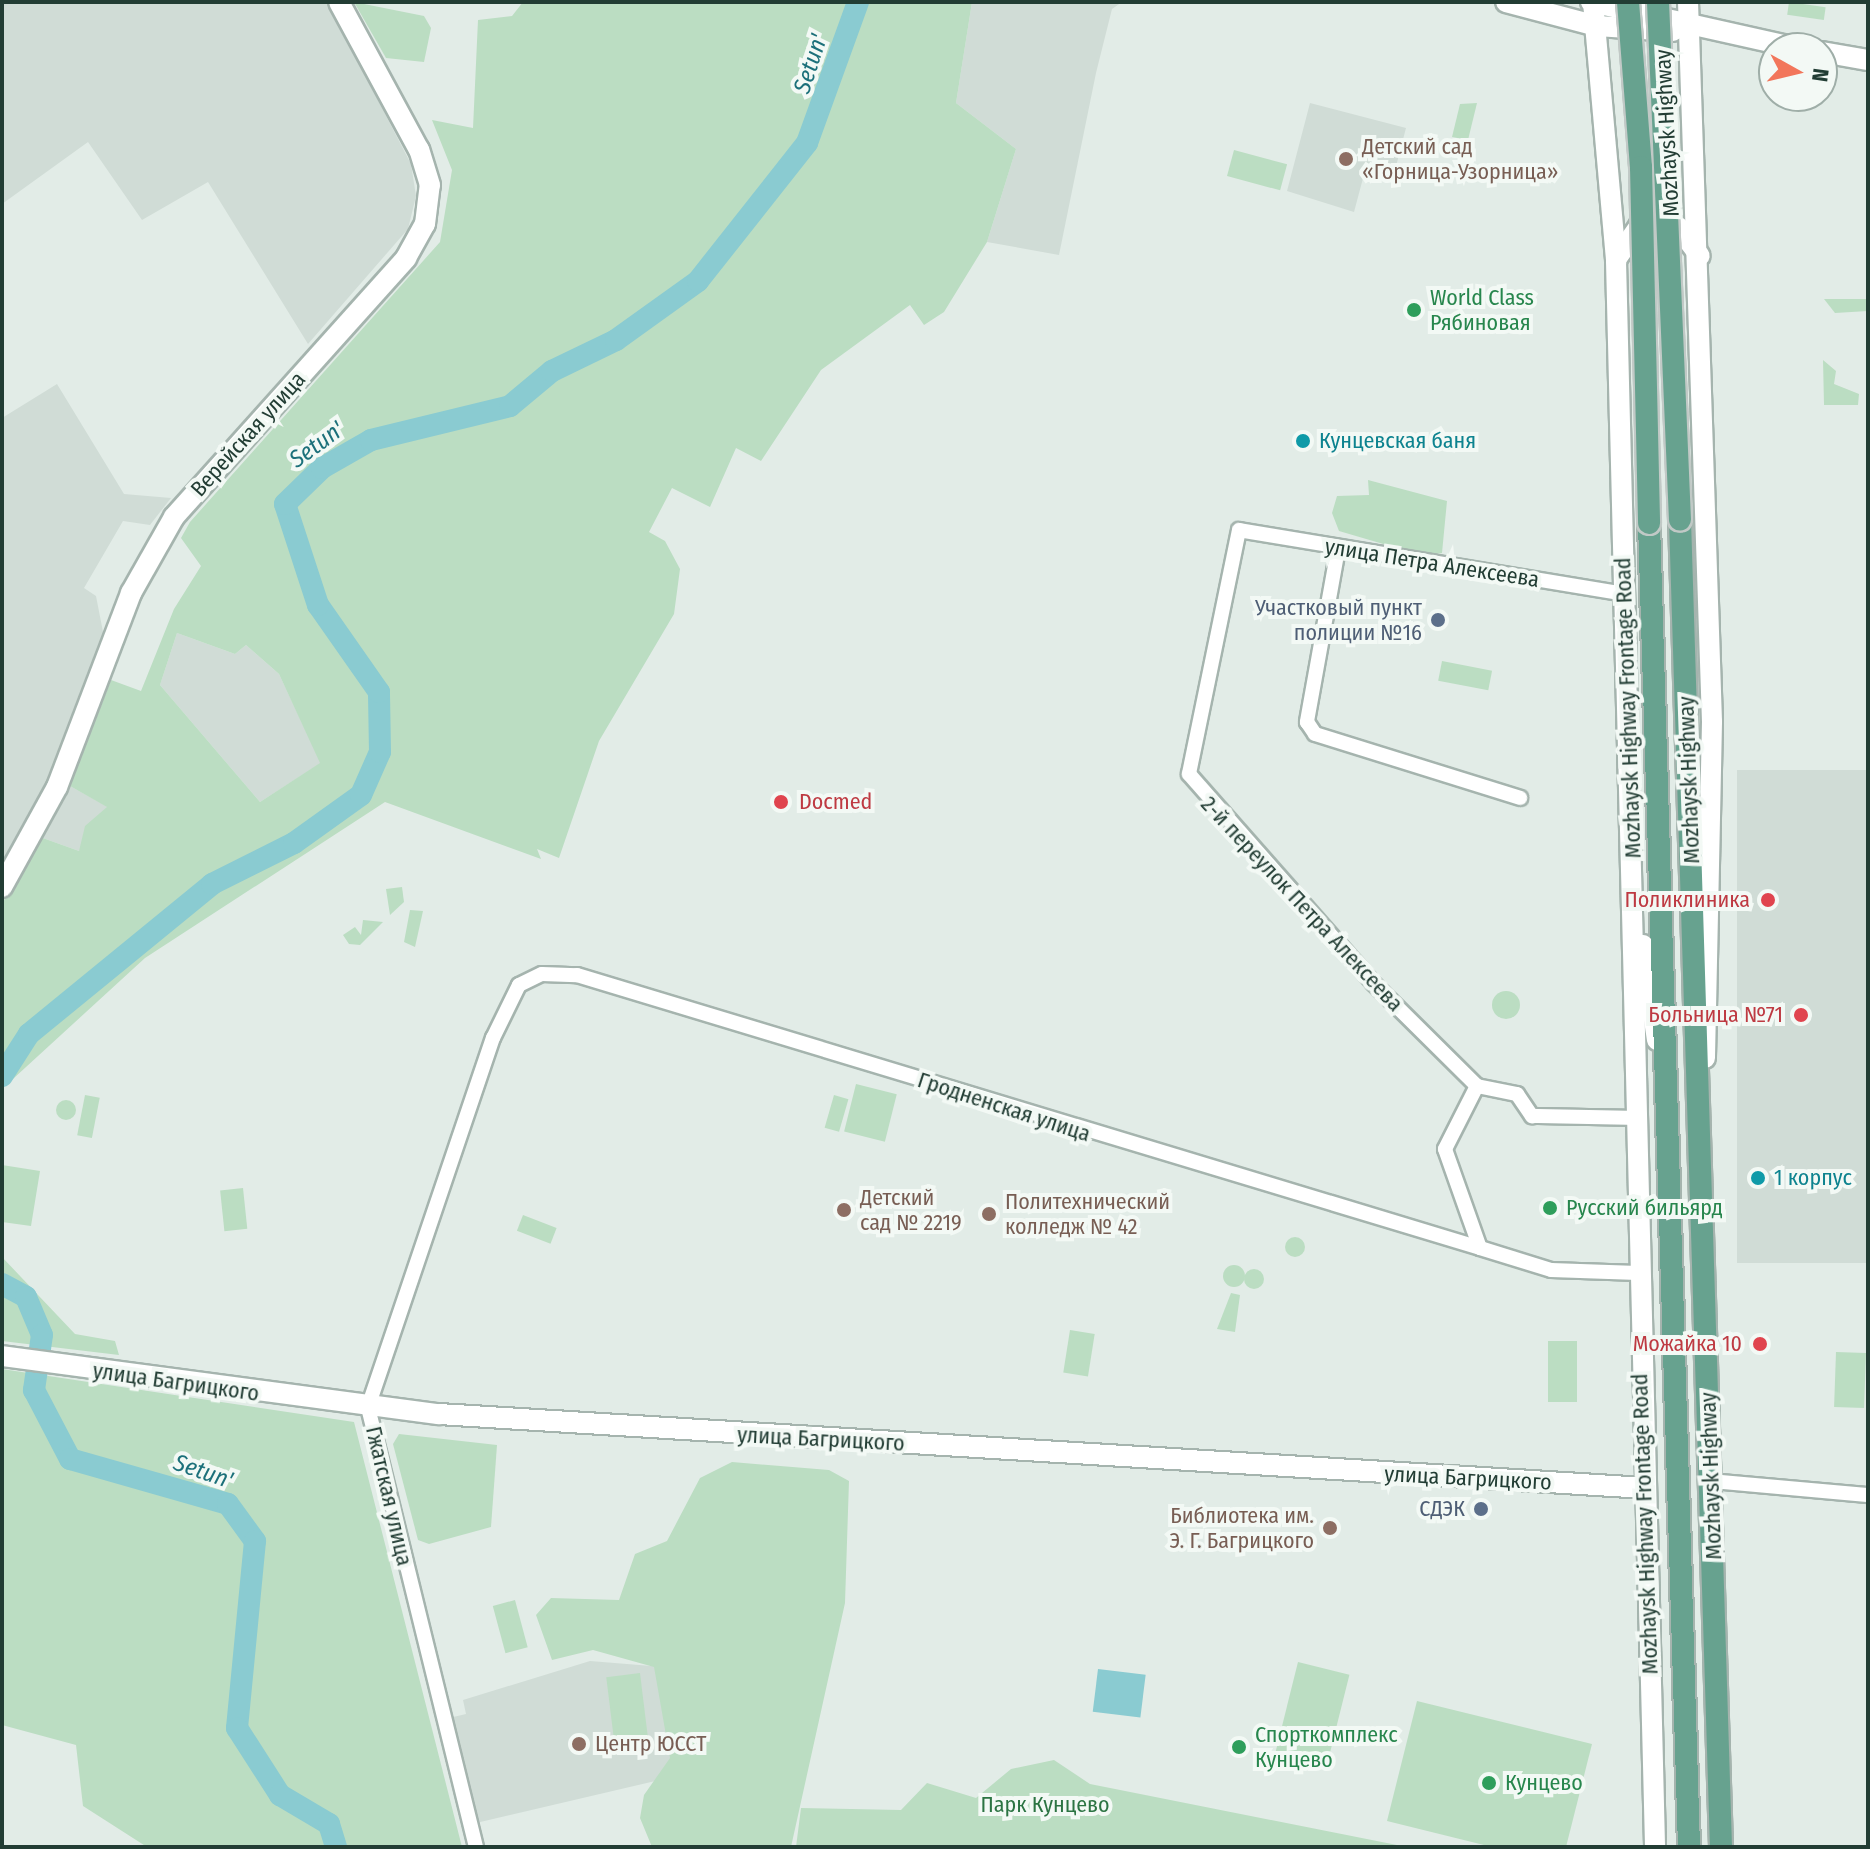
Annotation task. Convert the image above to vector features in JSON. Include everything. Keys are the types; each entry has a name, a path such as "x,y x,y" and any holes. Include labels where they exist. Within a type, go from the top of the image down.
{"main road":[{"name":"Верейская улица","path":"2,887 57,787 131,593 174,517 406,258 425,224 430,185 419,150 339,2"},
{"path":"1506,2 1597,26 1693,30"},
{"path":"1592,2 1693,30 1758,41"},
{"name":"Mozhaysk Highway Frontage Road","path":"1592,2 1597,26 1616,261 1633,869 1633,1118 1655,1847"},
{"name":"Mozhaysk Highway","path":"1628,2 1641,167 1689,1847"},
{"name":"Mozhaysk Highway","path":"1658,2 1701,1126 1721,1847"},
{"path":"1688,2 1693,30 1702,260 1712,722 1701,1126"},
{"path":"1838,55 1868,60"},
{"path":"1616,261 1629,234 1660,222 1685,233 1702,260"},
{"path":"1633,869 1668,1124"},
{"name":"улица Багрицкого","path":"2,1356 368,1407 1644,1488"}],"street":[{"name":"улица Петра Алексеева","path":"1239,530 1338,549 1625,594"},
{"name":"2-й переулок Петра Алексеева","path":"1239,530 1189,774 1194,786 1477,1086"},
{"path":"1338,549 1307,722 1315,734 1520,798"},
{"name":"Гродненская улица","path":"529,979 566,973 599,981 1114,1143 1551,1270 1638,1273"},
{"name":"Гжатская улица","path":"476,1847 368,1407 509,994 529,979"},
{"path":"1480,1248 1445,1149 1450,1126 1477,1086 1517,1094 1532,1116 1633,1118"},
{"path":"1711,1481 1868,1495"}],"shaded area":[{"path":"2,2 327,2 411,164 416,196 408,229 308,344 208,182 142,220 88,142 2,204"},
{"path":"972,2 1122,2 1112,9 1096,73 1059,255 987,242 1016,149 956,103"},
{"name":"Детский сад «Горница-Узорница»","path":"1310,103 1406,128 1394,174 1366,167 1354,212 1287,191"},
{"path":"57,384 124,494 171,498 150,525 123,521 84,588 96,596 104,637 49,781 2,867 2,418"},
{"path":"177,633 235,654 246,645 279,674 321,763 260,802 160,685"},
{"name":"Больница №71","path":"1737,770 1868,770 1868,1263 1737,1263"},
{"path":"70,786 108,807 79,851 40,837"},
{"name":"Центр ЮССТ","path":"590,1661 713,1671 698,1771 476,1823 449,1718 466,1714 463,1700"}],"green space":[{"path":"354,2 424,16 431,28 424,62 386,58"},
{"path":"523,2 972,2 956,103 1016,149 987,242 944,312 924,325 910,305 821,370 761,461 736,448 710,507 672,488 649,532 665,541 680,569 674,614 599,741 559,858 537,849 541,859 385,802 145,958 2,1089 2,904 40,837 79,851 85,826 107,807 70,786 111,680 141,691 174,609 201,566 181,538 190,522 440,242 452,170 432,120 473,128 478,20 512,16","holes":["177,633 235,654 246,645 279,674 320,763 260,802 160,685"]},
{"path":"1789,2 1826,7 1824,20 1787,15"},
{"path":"1477,103 1468,140 1452,137 1460,104"},
{"path":"1234,150 1287,164 1280,190 1227,176"},
{"path":"1824,299 1868,299 1868,311 1835,313"},
{"path":"1823,360 1836,371 1834,384 1859,394 1858,405 1824,405"},
{"path":"1368,480 1447,501 1442,553 1424,556 1339,531 1332,513 1337,496 1369,495"},
{"path":"1442,661 1492,671 1488,690 1438,681"},
{"path":"402,887 404,902 390,915 386,889"},
{"path":"410,910 423,911 415,947 404,942"},
{"path":"363,920 383,922 360,945 349,944 343,935 355,927 361,935"},
{"path":"1506,991 1516,995 1520,1005 1516,1015 1506,1019 1496,1015 1492,1005 1496,995"},
{"path":"856,1084 897,1094 885,1142 844,1132"},
{"path":"85,1095 100,1098 92,1138 77,1135"},
{"path":"834,1095 848,1099 839,1132 825,1128"},
{"path":"66,1100 73,1103 76,1110 73,1117 66,1120 59,1117 56,1110 59,1103"},
{"path":"2,1165 40,1171 31,1226 2,1222"},
{"path":"243,1188 247,1229 224,1231 220,1190"},
{"path":"523,1215 557,1228 551,1244 517,1231"},
{"path":"1295,1237 1302,1240 1305,1247 1302,1254 1295,1257 1288,1254 1285,1247 1288,1240"},
{"path":"2,1257 75,1334 115,1341 119,1355 2,1341"},
{"path":"1234,1265 1242,1268 1245,1276 1242,1284 1234,1287 1226,1284 1223,1276 1226,1268"},
{"path":"1254,1269 1261,1272 1264,1279 1261,1286 1254,1289 1247,1286 1244,1279 1247,1272"},
{"path":"1231,1293 1240,1295 1235,1332 1217,1329"},
{"path":"1070,1330 1095,1334 1088,1376 1063,1372"},
{"path":"1548,1341 1577,1341 1577,1402 1548,1402"},
{"path":"1836,1352 1866,1353 1864,1408 1834,1407"},
{"path":"2,1369 354,1422 462,1847 147,1847 83,1806 76,1745 2,1725"},
{"path":"399,1434 497,1445 491,1527 429,1544 418,1540 393,1444"},
{"path":"732,1462 829,1470 849,1481 845,1603 791,1847 652,1847 640,1818 644,1795 670,1758 654,1667 593,1650 552,1660 536,1615 551,1598 619,1600 635,1554 667,1541 700,1478"},
{"path":"515,1600 528,1647 505,1653 493,1606"},
{"path":"1298,1662 1349,1675 1327,1765 1276,1752"},
{"path":"640,1673 649,1743 615,1748 606,1677"},
{"name":"Кунцево","path":"1417,1701 1592,1744 1566,1847 1492,1847 1387,1821"},
{"name":"Парк Кунцево","path":"1054,1760 1090,1784 1407,1847 796,1847 801,1808 901,1810 927,1783 976,1798 1011,1769"}],"water":[{"path":"1098,1669 1146,1675 1140,1718 1093,1712"}],"waterway":[{"name":"Setun'","path":"2,1076 29,1034 212,884 294,843 361,795 380,752 379,692 318,605 285,504 322,468 371,440 510,406 552,371 616,340 698,281 807,143 858,2"},
{"name":"Setun'","path":"2,1284 26,1297 42,1335 34,1390 70,1459 228,1504 255,1541 237,1728 280,1795 329,1824 336,1847"}],"place":[{"name":"Детский сад «Горница-Узорница»","path":"1346,159"},
{"name":"World Class Рябиновая","path":"1414,310"},
{"name":"Кунцевская баня","path":"1303,441"},
{"name":"Участковый пункт полиции №16","path":"1438,620"},
{"name":"Docmed","path":"781,802"},
{"name":"Поликлиника","path":"1768,900"},
{"name":"Больница №71","path":"1801,1015"},
{"name":"1 корпус","path":"1758,1178"},
{"name":"Русский бильярд","path":"1550,1208"},
{"name":"Детский сад № 2219","path":"844,1210"},
{"name":"Политехнический колледж № 42","path":"989,1214"},
{"name":"Можайка 10","path":"1760,1344"},
{"name":"СДЭК","path":"1481,1509"},
{"name":"Библиотека им. Э. Г. Багрицкого","path":"1330,1528"},
{"name":"Центр ЮССТ","path":"579,1744"},
{"name":"Спорткомплекс Кунцево","path":"1239,1747"},
{"name":"Кунцево","path":"1489,1783"}]}
